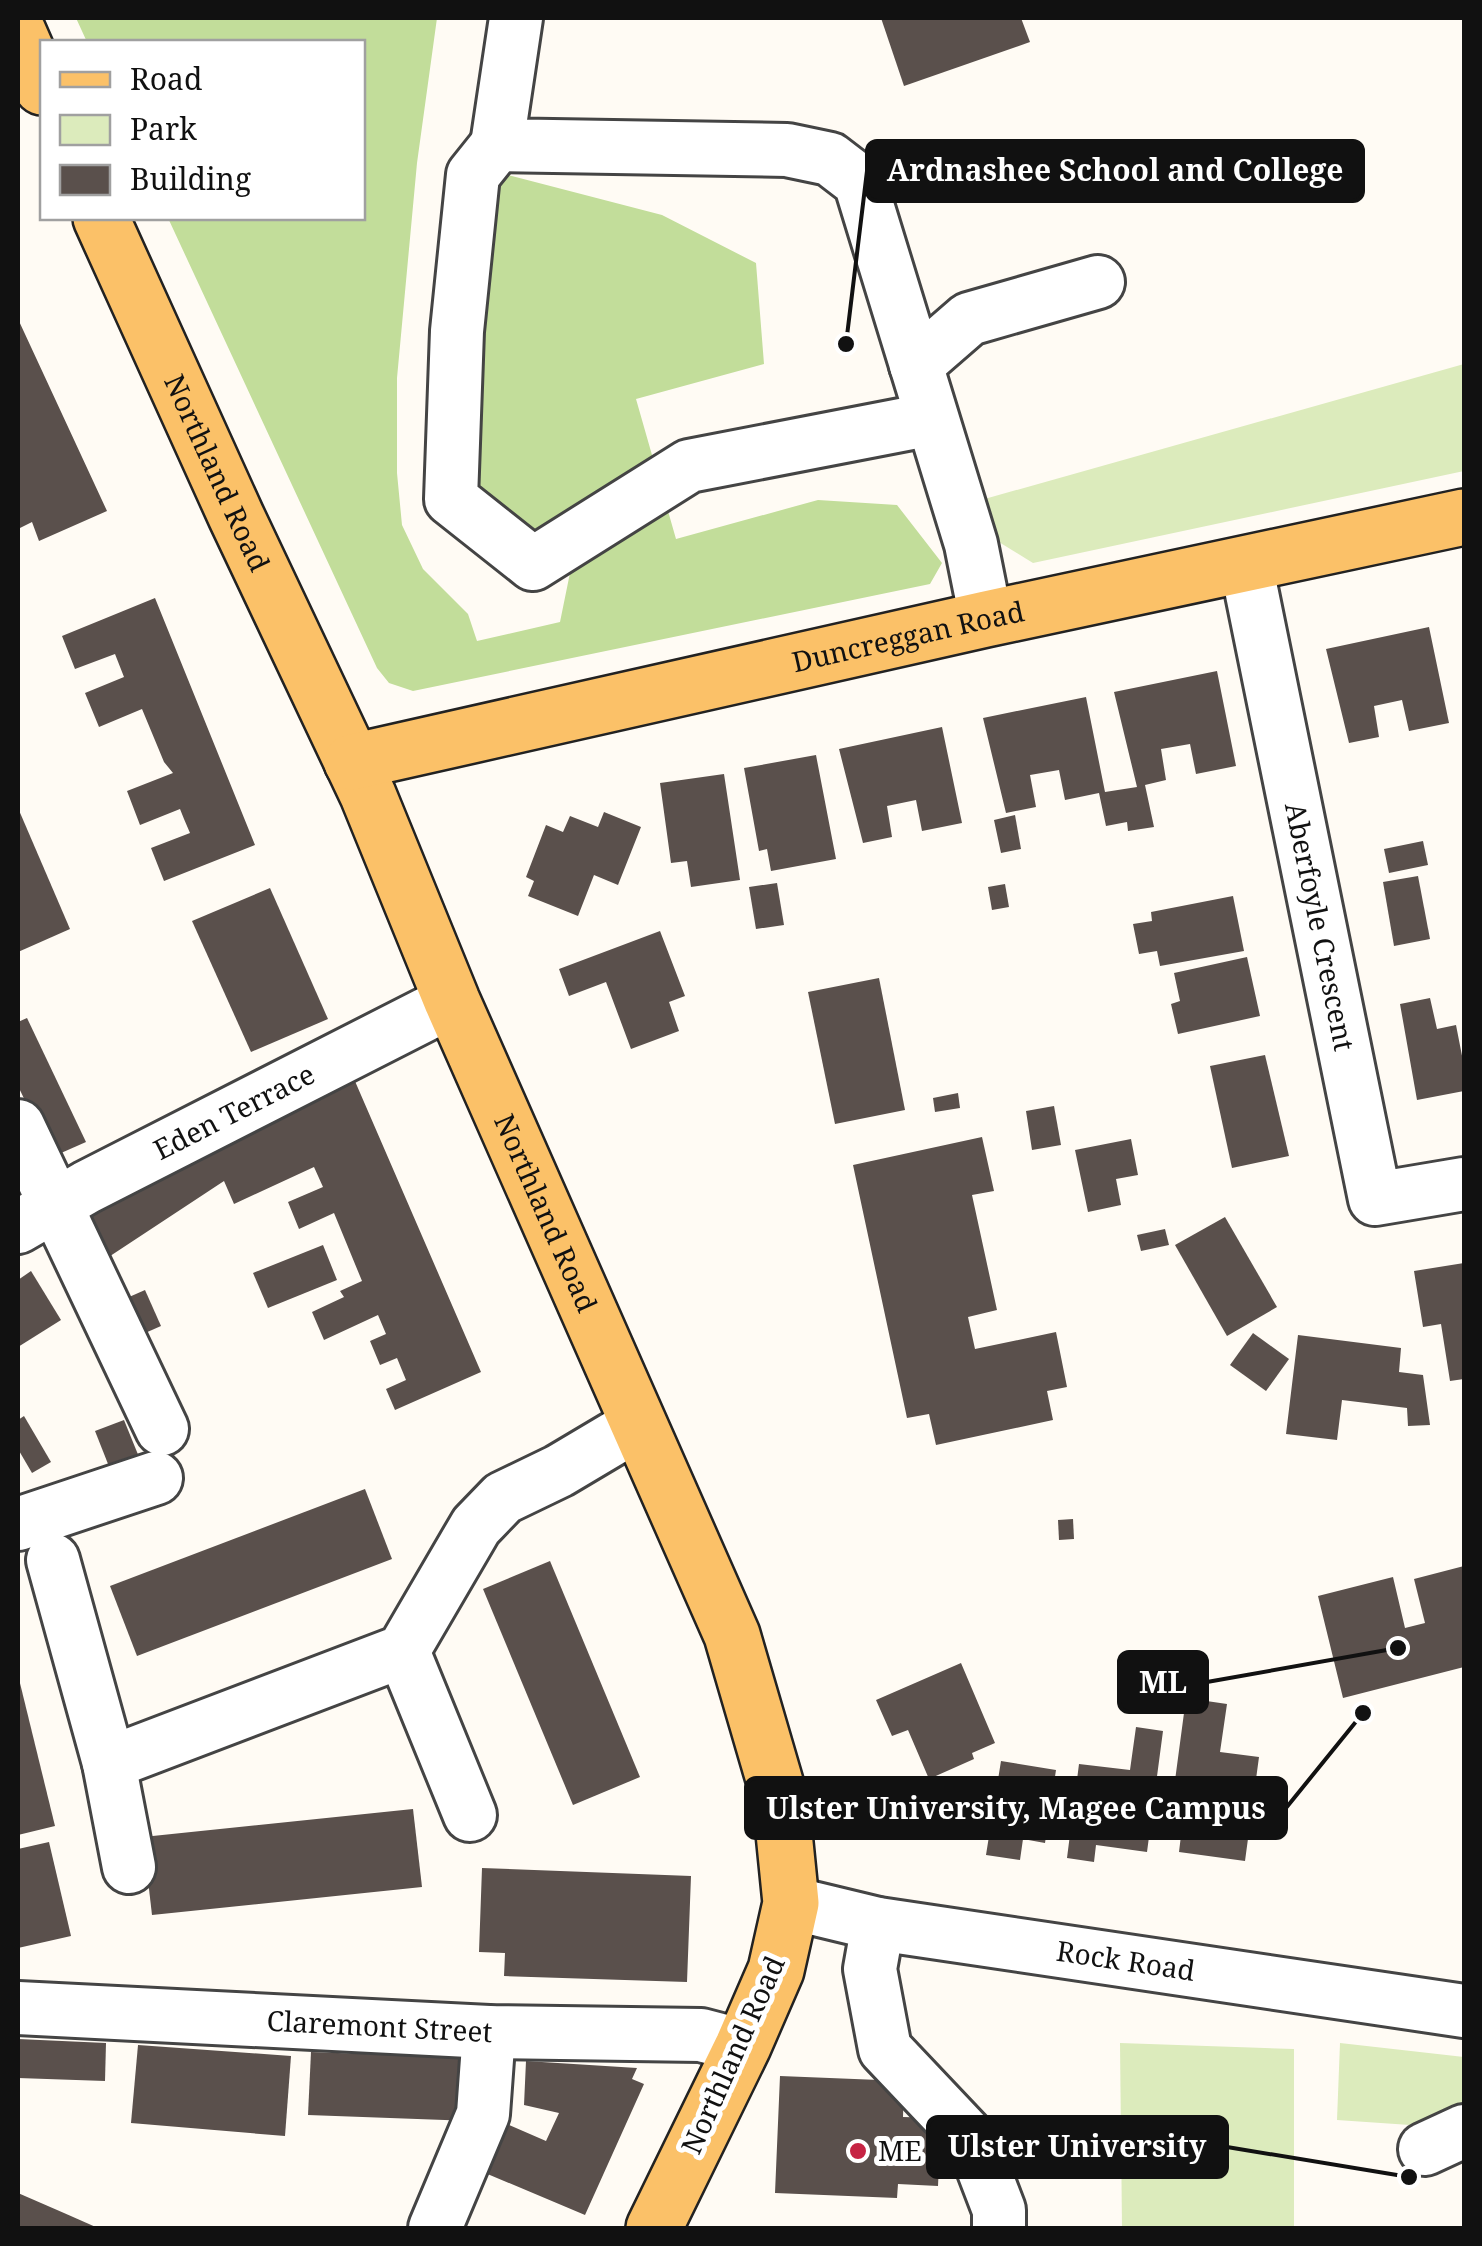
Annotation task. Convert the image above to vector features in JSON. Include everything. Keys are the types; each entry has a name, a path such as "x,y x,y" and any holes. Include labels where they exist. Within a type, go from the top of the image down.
{"main road":[{"path":"18,32 40,82"},
{"name":"Northland Road","path":"102,220 352,762 452,1001 732,1634 781,1804 790,1903 776,1970 744,2046 654,2228"},
{"name":"Duncreggan Road","path":"352,762 986,619 1464,517"}],"street":[{"path":"516,18 497,145 474,175 456,331 451,499 533,564 689,466 932,420"},
{"path":"497,145 787,150 830,159 860,182 971,544 986,619"},
{"path":"916,365 970,319 1098,282"},
{"name":"Aberfoyle Crescent","path":"1246,564 1376,1199 1464,1184"},
{"name":"Eden Terrace","path":"35,1216 452,1001"},
{"path":"18,1126 35,1216 159,1453 35,1542 109,1763 129,1866"},
{"path":"109,1763 402,1652 476,1526 503,1498 559,1472 638,1424"},
{"path":"402,1652 470,1815"},
{"name":"Rock Road","path":"790,1903 878,1924 1464,2011"},
{"path":"878,1924 870,1969 884,2049 973,2142 999,2210 999,2228"},
{"name":"Claremont Street","path":"18,2008 489,2032 700,2035 744,2046"},
{"path":"435,2228 484,2114 489,2032"}],"green space":[{"path":"76,18 437,18 417,163 397,378 397,473 402,525 423,569 468,614 477,641 560,622 571,568 466,479 493,171 662,215 756,263 764,364 636,399 676,539 818,500 897,505 942,563 930,584 413,691 389,683 377,668 169,220 365,220 365,40 86,40"},
{"path":"1464,364 1464,471 1033,563 994,539 981,500"},
{"path":"1120,2043 1294,2049 1294,2228 1122,2228"},
{"path":"1340,2043 1464,2057 1464,2110 1410,2125 1337,2120"}],"building":[{"path":"881,18 1021,18 1030,42 904,86"},
{"path":"18,319 107,511 39,541 32,522 18,529"},
{"path":"155,598 255,845 164,881 151,848 190,833 180,809 140,825 127,791 173,773 164,762 142,709 99,727 85,693 124,677 115,654 75,669 62,636"},
{"path":"1429,627 1449,723 1409,731 1402,700 1374,706 1379,737 1349,743 1326,649"},
{"path":"1217,671 1236,766 1196,774 1190,744 1161,749 1166,780 1145,785 1154,827 1128,831 1127,822 1106,826 1099,793 1065,800 1059,770 1030,775 1036,807 1006,813 983,718 1086,697 1105,792 1137,787 1114,692"},
{"path":"942,727 962,823 922,831 916,800 887,806 892,837 863,843 839,749"},
{"path":"816,755 836,859 771,871 767,849 759,851 744,768"},
{"path":"724,774 740,880 691,887 687,861 671,863 660,783"},
{"path":"18,808 70,929 18,952"},
{"path":"604,812 641,827 618,885 594,875 578,916 528,896 534,881 526,877 546,825 563,832 570,816 598,827"},
{"path":"1015,815 1021,849 1001,853 994,820"},
{"path":"1423,841 1428,865 1389,873 1384,849"},
{"path":"1418,876 1430,939 1394,946 1383,882"},
{"path":"777,883 784,925 756,929 749,887"},
{"path":"1005,884 1009,907 992,910 988,887"},
{"path":"270,888 328,1019 251,1052 192,921"},
{"path":"1233,896 1244,951 1160,966 1157,951 1139,954 1133,924 1152,921 1151,912"},
{"path":"660,931 685,996 669,1002 679,1031 631,1049 606,982 569,996 559,969"},
{"path":"1247,957 1260,1016 1178,1034 1171,1004 1180,1001 1174,973"},
{"path":"879,978 905,1110 835,1124 808,992"},
{"path":"1430,998 1437,1029 1456,1025 1464,1066 1464,1091 1417,1100 1400,1004"},
{"path":"27,1018 86,1142 52,1157 18,1086 18,1022"},
{"path":"1265,1055 1289,1156 1232,1168 1210,1066"},
{"path":"351,1072 481,1372 395,1410 386,1389 406,1380 397,1358 380,1365 370,1341 386,1334 378,1315 324,1340 312,1312 344,1297 340,1291 362,1281 334,1213 299,1229 288,1202 323,1187 314,1167 234,1204 224,1181 95,1266 74,1218"},
{"path":"958,1093 960,1108 935,1112 933,1098"},
{"path":"1054,1106 1061,1145 1032,1150 1026,1111"},
{"path":"982,1137 994,1191 972,1195 997,1310 968,1317 975,1349 1056,1332 1067,1387 1047,1391 1053,1420 936,1445 929,1414 907,1418 853,1165"},
{"path":"1131,1139 1138,1175 1116,1179 1121,1205 1088,1212 1075,1150"},
{"path":"1225,1217 1277,1307 1227,1336 1175,1245"},
{"path":"1165,1229 1169,1245 1141,1251 1137,1235"},
{"path":"323,1245 337,1280 268,1308 253,1273"},
{"path":"1464,1263 1464,1379 1450,1381 1441,1324 1423,1327 1414,1271"},
{"path":"31,1271 61,1320 18,1347 18,1280"},
{"path":"145,1290 161,1326 136,1337 120,1301"},
{"path":"1253,1333 1289,1359 1266,1391 1230,1365"},
{"path":"1298,1335 1401,1348 1399,1372 1423,1375 1430,1425 1408,1426 1407,1408 1342,1400 1337,1440 1286,1434"},
{"path":"24,1416 51,1462 32,1473 18,1449 18,1420"},
{"path":"124,1420 139,1457 110,1469 95,1431"},
{"path":"365,1489 392,1559 137,1656 110,1586"},
{"path":"1073,1519 1074,1539 1059,1540 1058,1520"},
{"path":"550,1561 640,1777 573,1805 483,1589"},
{"path":"1464,1566 1464,1667 1343,1698 1318,1596 1393,1577 1405,1628 1425,1623 1414,1579"},
{"path":"961,1663 995,1743 972,1753 974,1759 929,1779 908,1730 892,1736 876,1700"},
{"path":"18,1675 55,1826 18,1835"},
{"path":"1186,1698 1227,1704 1220,1752 1259,1757 1245,1861 1179,1852 1183,1819 1170,1818"},
{"path":"1136,1727 1163,1731 1147,1852 1096,1845 1094,1862 1067,1858 1079,1764 1130,1770"},
{"path":"1001,1761 1056,1770 1045,1843 1023,1839 1020,1860 986,1855"},
{"path":"413,1809 422,1887 152,1915 143,1837"},
{"path":"49,1842 71,1936 18,1948 18,1849"},
{"path":"482,1868 691,1876 687,1982 504,1976 505,1953 479,1952"},
{"path":"18,2039 106,2043 105,2081 18,2078"},
{"path":"138,2045 291,2056 285,2136 131,2123"},
{"path":"311,2052 474,2058 472,2121 308,2115"},
{"path":"526,2061 637,2068 632,2079 644,2084 585,2215 478,2170 500,2121 546,2141 559,2113 524,2105"},
{"name":"ME","path":"780,2076 904,2081 903,2117 941,2118 938,2186 898,2184 897,2198 775,2193"},
{"path":"18,2193 64,2213 98,2228 18,2228"}],"place":[{"name":"Ardnashee School and College","path":"846,344"},
{"name":"ML","path":"1398,1648"},
{"name":"Ulster University, Magee Campus","path":"1363,1713"},
{"name":"ME","path":"858,2151"},
{"name":"Ulster University","path":"1409,2177"}]}
